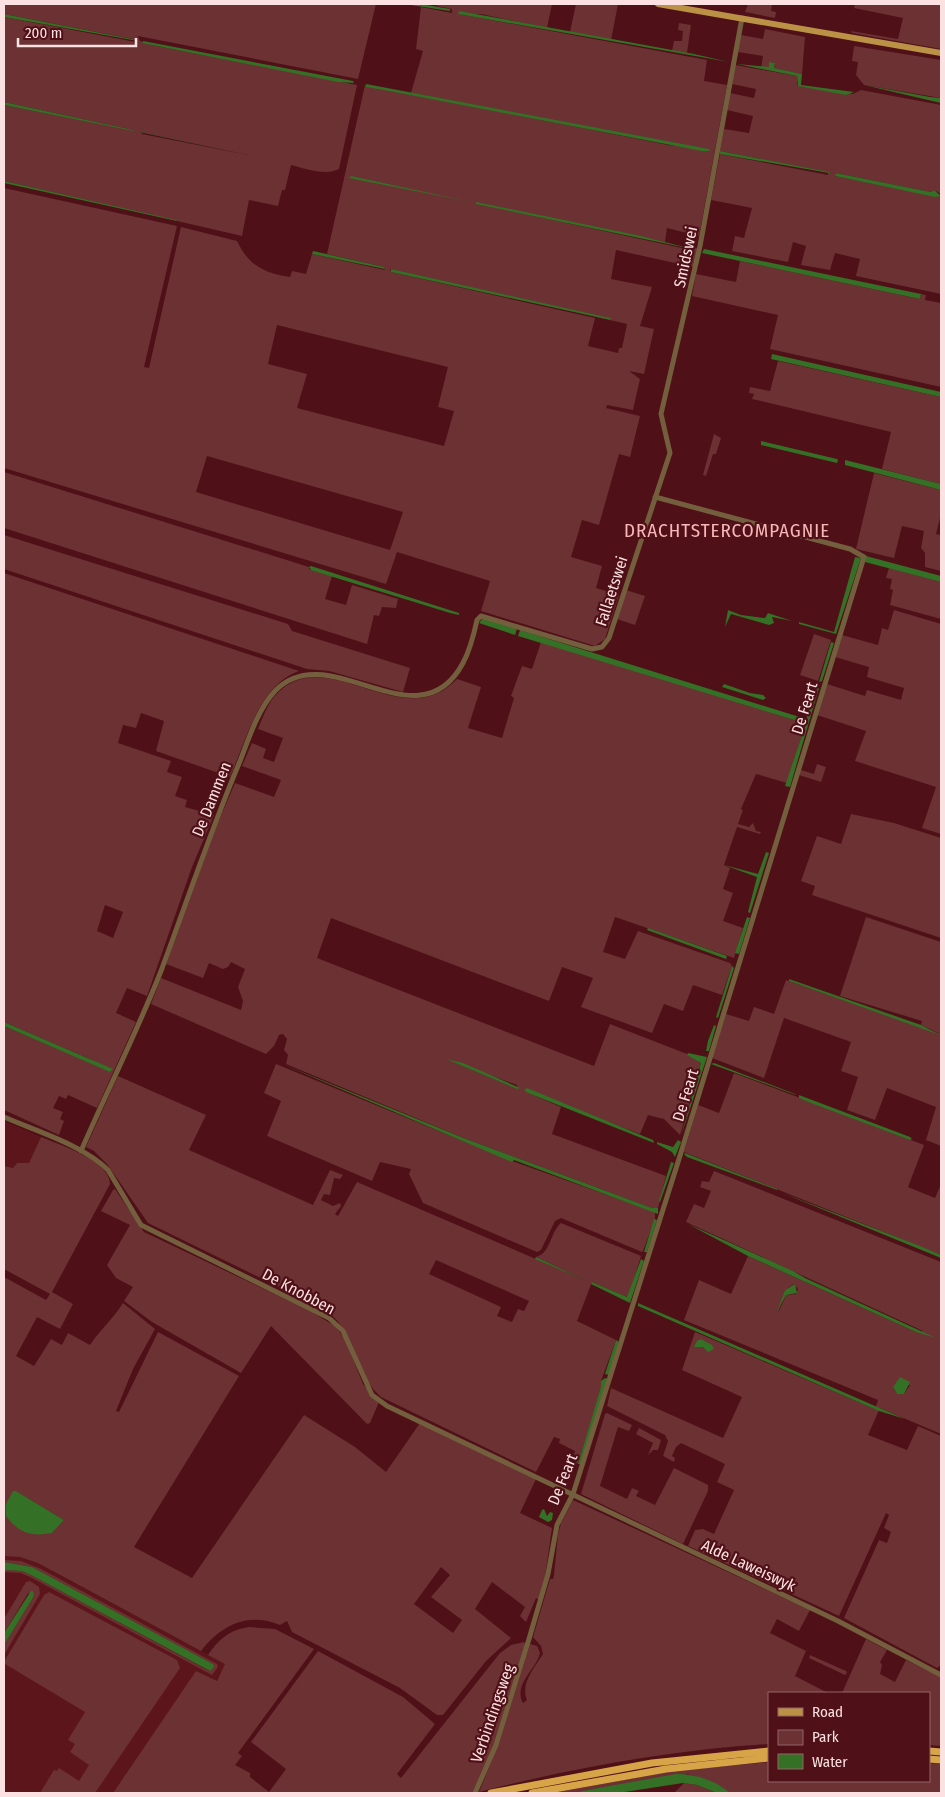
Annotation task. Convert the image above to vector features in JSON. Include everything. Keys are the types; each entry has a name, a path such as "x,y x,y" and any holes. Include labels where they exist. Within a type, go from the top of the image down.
{"highway":[{"path":"491,1793 660,1762 768,1751"},
{"path":"532,1793 666,1769 768,1758"}],"main road":[{"path":"658,4 941,53"}],"street":[{"name":"Smidswei","path":"654,497 670,453 661,414 698,256 742,18"},
{"name":"De Feart","path":"529,1639 548,1574 556,1525 573,1494 673,1177 864,556 850,549 654,497"},
{"name":"Fallaetswei","path":"476,624 479,617 486,616 585,648 596,649 602,647 609,638 654,497"},
{"name":"De Dammen","path":"81,1151 146,1006 211,829 257,721 269,699 286,681 313,673 333,676 395,695 410,696 428,693 445,684 459,670 476,624"},
{"name":"De Knobben","path":"4,1117 81,1151 108,1170 141,1225 329,1318 343,1332 372,1395 387,1406 573,1494"},
{"name":"Alde Laweiswyk","path":"573,1494 838,1621 941,1675"},
{"name":"Verbindingsweg","path":"476,1793 529,1639"}],"shaded area":[{"path":"4,1121 41,1137 29,1163 17,1163 13,1168 4,1166"},
{"path":"4,1475 85,1521 52,1571 226,1664 216,1681 196,1671 113,1793 4,1793"}],"green space":[{"path":"4,4 376,4 358,79 138,36 140,41 152,45 357,85 339,169 322,172 291,165 285,190 282,190 278,206 249,200 242,236 4,181 4,105 133,130 4,102 4,17 136,42 138,40 4,14","holes":["141,132 248,155 142,134"]},
{"path":"438,4 552,4 547,28 481,14 459,14 707,60 704,81 727,85 699,236 667,228 665,242 475,203 691,250 692,246 698,249 693,267 616,250 611,279 652,287 640,326 654,329 644,374 629,371 640,379 633,410 607,405 606,408 640,416 630,457 619,454 599,525 582,520 571,557 602,566 596,588 619,595 605,639 595,646 481,611 490,581 397,552 386,584 4,468 4,188 177,226 144,367 149,368 181,227 237,241 247,257 258,267 272,273 290,277 292,271 306,274 312,254 385,270 384,267 327,254 365,85 668,145 710,150 411,93 423,51 416,49 421,7 452,13 452,9 437,6","holes":["390,269 627,324 622,348 619,348 618,353 588,346 595,318 391,272","277,325 448,367 438,407 454,411 444,446 297,408 307,374 268,364","207,456 403,512 390,550 196,492"]},
{"path":"576,4 618,4 611,40 570,32"},
{"path":"748,4 772,4 771,11 776,12 775,18 745,12"},
{"path":"855,4 941,4 941,49 852,33 851,31 898,39 903,18 854,8"},
{"path":"679,23 691,25 687,53 672,51 674,41 682,41 683,31 678,30"},
{"path":"765,29 805,37 802,74 773,68 775,66 773,62 769,67 761,68 763,56 738,52 741,35 763,39"},
{"path":"854,46 941,60 941,98 864,85 856,75 858,62 852,61"},
{"path":"735,65 797,76 797,85 853,94 861,90 941,105 941,194 934,190 931,192 836,173 835,176 941,196 941,294 856,276 860,259 835,253 830,270 801,265 806,246 793,242 788,262 732,251 735,236 744,238 752,208 711,200 720,154 828,175 828,172 720,151 724,129 749,133 753,116 727,110 730,93 754,98 756,89 732,84"},
{"path":"740,261 920,299 921,294 926,295 925,300 941,303 941,387 770,349 778,315 692,296 696,274 736,282"},
{"path":"778,361 941,397 941,484 882,469 891,432 752,399 754,394 749,393 750,387 770,391"},
{"path":"714,434 721,438 716,454 713,454 706,476 703,475"},
{"path":"4,472 309,567 309,569 332,576 325,599 346,605 352,585 398,599 396,608 382,607 379,616 374,615 367,644 4,528"},
{"path":"874,473 941,490 941,514 936,534 941,535 941,571 925,567 925,553 921,548 924,531 902,526 894,558 856,549"},
{"path":"724,522 736,525 732,538 720,535"},
{"path":"4,535 288,624 292,631 410,668 403,692 329,671 307,669 4,569"},
{"path":"889,568 941,582 941,619 890,605 893,590 890,589 892,579 886,578"},
{"path":"4,573 299,671 285,678 264,701 248,731 230,777 156,751 164,721 141,713 136,728 123,725 118,743 171,761 167,772 182,777 175,796 187,800 185,807 214,815 192,867 147,996 127,988 116,1013 136,1022 97,1108 68,1095 66,1099 59,1096 53,1108 63,1112 60,1119 64,1121 59,1135 4,1110 4,1026 112,1072 90,1059 4,1022","holes":["105,905 123,912 113,938 97,931"]},
{"path":"626,590 645,596 635,625 617,619"},
{"path":"894,610 941,624 941,834 922,828 936,787 855,761 866,731 817,715 827,684 865,696 867,690 901,700 904,688 867,677 869,667 835,657 842,635 878,645 882,628 888,630"},
{"path":"814,634 831,640 818,681 800,675"},
{"path":"541,642 801,722 805,725 787,783 756,774 741,809 743,810 738,824 749,827 753,823 756,831 761,832 760,834 737,827 724,865 730,868 723,889 733,893 723,921 743,928 734,958 615,917 603,952 625,959 638,931 730,963 732,966 722,995 693,985 683,1011 664,1004 652,1033 581,1007 593,978 562,967 549,1001 331,918 317,958 594,1066 610,1024 687,1054 701,1063 680,1135 664,1119 648,1115 640,1134 528,1093 561,1107 552,1134 666,1176 658,1208 652,1208 466,1139 286,1064 288,1055 284,1050 287,1039 283,1034 279,1035 274,1046 266,1054 151,1004 161,978 241,1010 243,1001 238,987 245,969 231,962 228,967 223,969 209,963 203,978 166,964 200,865 235,783 274,797 281,780 242,766 252,743 266,749 263,758 274,762 283,738 258,729 271,701 291,683 313,677 337,680 386,694 411,698 435,694 457,679 481,687 468,728 502,738 514,698 511,696 522,666 532,669","holes":["449,1060 517,1085 518,1089"]},
{"path":"817,764 826,767 821,782 799,775 801,770 814,774"},
{"path":"851,814 894,823 941,838 941,938 812,895 815,886 801,881 817,836 841,844"},
{"path":"866,917 941,942 941,1146 926,1140 936,1107 887,1088 875,1120 847,1110 858,1077 841,1071 851,1042 784,1018 764,1078 712,1058 726,1014 749,1021 754,1007 774,1014 786,980 940,1034 921,1025 922,1021 840,996"},
{"path":"276,1064 512,1161 655,1212 655,1219 643,1251 561,1218 555,1221 541,1250 537,1252 423,1203 409,1174 411,1169 380,1162 372,1181 267,1136 281,1101 264,1093"},
{"path":"734,1073 924,1145 908,1187 935,1198 941,1184 941,1255 684,1152 698,1105 719,1113"},
{"path":"118,1076 206,1115 189,1150 313,1205 330,1170 343,1175 340,1179 334,1178 330,1195 324,1194 321,1200 333,1206 340,1203 341,1206 335,1214 338,1216 357,1182 587,1281 536,1257 541,1255 548,1247 557,1227 561,1223 641,1256 629,1295 627,1297 592,1282 577,1321 616,1340 601,1381 602,1387 578,1464 573,1460 575,1451 559,1443 560,1439 554,1437 536,1472 381,1397 365,1377 345,1331 326,1310 148,1223 107,1164 94,1151 86,1147","holes":["436,1260 529,1301 524,1311 518,1309 512,1322 497,1316 501,1307 429,1274"]},
{"path":"41,1137 82,1154 93,1161 108,1175 110,1184 52,1292 73,1304 60,1329 37,1317 16,1356 34,1366 51,1339 62,1345 68,1333 90,1345 123,1303 155,1329 133,1369 116,1411 119,1412 158,1332 239,1376 134,1547 192,1578 304,1415 355,1447 386,1472 420,1423 536,1479 520,1513 552,1528 545,1577 539,1600 536,1598 526,1622 520,1616 525,1607 492,1582 475,1609 511,1638 486,1661 443,1715 437,1715 400,1688 292,1632 287,1621 280,1625 257,1620 246,1620 236,1623 217,1634 201,1651 38,1563 20,1557 4,1556 4,1277 46,1300 50,1294 4,1269 4,1166 13,1168 17,1163 29,1163","holes":["13,1491 16,1491 64,1520 52,1533","441,1567 450,1575 431,1597 462,1620 453,1633 414,1604"]},
{"path":"714,1171 941,1262 941,1434 880,1408 868,1435 907,1450 918,1426 941,1436 941,1665 937,1668 844,1618 879,1540 887,1543 891,1532 884,1528 889,1515 886,1513 839,1616 688,1546 695,1530 703,1529 714,1534 734,1490 717,1482 725,1464 681,1443 676,1447 672,1456 675,1458 674,1462 663,1456 668,1441 665,1435 607,1406 611,1388 723,1438 742,1397 682,1370 695,1332 875,1409 878,1400 684,1320 699,1280 731,1294 748,1256 916,1332 923,1331 686,1222 694,1204 704,1208 711,1191 700,1187 702,1181 709,1182","holes":["794,1284 798,1289 796,1294 786,1295 778,1313 785,1290","910,1385 904,1394 897,1394 893,1387"]},
{"path":"115,1189 144,1232 310,1311 335,1326 345,1339 363,1384 379,1402 370,1423 367,1424 271,1326 241,1373 152,1322 124,1301 133,1287 116,1278 107,1265 130,1225 101,1211"},
{"path":"607,1413 632,1425 629,1431 618,1427 600,1486 627,1499 632,1488 639,1491 636,1496 655,1505 674,1468 708,1485 708,1491 683,1544 581,1494 605,1414"},
{"path":"639,1428 661,1440 658,1450 653,1450 648,1455 653,1443 636,1434"},
{"path":"573,1500 810,1610 799,1631 777,1619 770,1633 806,1651 795,1676 826,1692 768,1692 768,1744 659,1755 622,1761 550,1775 479,1792 500,1740 530,1644 537,1646 540,1653 523,1683 521,1696 523,1703 527,1700 525,1688 529,1676 543,1654 541,1646 533,1637 550,1579 553,1579 554,1575 561,1523"},
{"path":"4,1560 21,1561 41,1569 217,1664 218,1667 212,1675 32,1578 21,1573 4,1572 4,1570 22,1571 209,1671 213,1664 32,1567 4,1562"},
{"path":"30,1581 39,1587 40,1594 4,1655 4,1645 34,1596 28,1593 4,1633 4,1619 26,1582"},
{"path":"49,1592 177,1660 180,1668 95,1793 40,1793 54,1770 57,1771 59,1768 79,1781 89,1765 70,1752 75,1744 68,1740 85,1712 5,1664 5,1660 44,1595"},
{"path":"249,1627 275,1629 314,1649 238,1753 242,1756 235,1765 250,1773 250,1777 269,1792 286,1769 251,1742 318,1651 403,1697 435,1724 397,1774 401,1778 500,1653 511,1645 524,1642 526,1645 492,1752 473,1792 113,1793 196,1671 217,1681 225,1664 208,1655 212,1649 230,1633"},
{"path":"866,1639 887,1650 880,1662 882,1665 880,1674 895,1682 906,1660 941,1677 941,1746 930,1745 930,1692 842,1692"},
{"path":"810,1655 847,1673 845,1675 809,1658"},
{"path":"768,1762 768,1782 930,1782 930,1763 941,1764 941,1793 730,1793 708,1780 687,1774 571,1793 553,1793 672,1771"},
{"path":"684,1783 697,1785 717,1793 674,1793"}],"water":[{"path":"404,4 421,4 450,9 450,11"},
{"path":"459,11 694,54 729,62 458,14"},
{"path":"4,14 137,40 138,41 4,17"},
{"path":"143,41 353,81 354,83 338,82 142,43"},
{"path":"769,62 775,63 774,68 802,74 801,85 854,92 846,95 798,86 797,76 737,64 769,67"},
{"path":"366,84 709,149 710,151 366,87"},
{"path":"864,85 941,98 941,103"},
{"path":"4,102 133,130 134,131 4,105"},
{"path":"140,132 142,132 248,155"},
{"path":"720,151 829,172 829,173 720,154"},
{"path":"836,173 931,192 934,190 941,196 935,197 835,176"},
{"path":"351,176 471,202 349,178"},
{"path":"4,181 176,220 177,221 4,183"},
{"path":"476,202 641,236 692,249 476,204"},
{"path":"704,249 921,294 920,299 702,253"},
{"path":"313,251 384,267 385,269 312,254"},
{"path":"391,269 610,318 611,320 391,272"},
{"path":"772,354 941,392 941,397 771,359"},
{"path":"761,441 838,460 837,463 761,445"},
{"path":"845,460 941,484 941,490 845,465"},
{"path":"866,556 941,576 941,582 865,562"},
{"path":"855,557 861,558 836,634 799,624 799,622 834,632"},
{"path":"311,566 459,613 459,615 311,570 309,567"},
{"path":"728,610 741,615 765,618 768,613 792,621 772,617 774,623 769,625 731,614 725,627"},
{"path":"483,618 517,629 515,635 479,623"},
{"path":"520,630 806,719 817,688 819,688 790,787 785,786 805,726 801,722 518,636"},
{"path":"831,642 834,643 822,681 819,682"},
{"path":"724,684 750,693 763,695 766,698 763,700 722,687"},
{"path":"766,852 769,853 750,913 748,912 757,877 724,865 758,874"},
{"path":"747,917 750,918 739,954 735,953"},
{"path":"648,928 727,956 726,959 647,930"},
{"path":"732,966 734,968 718,1018 716,1017"},
{"path":"789,979 921,1025 940,1035 789,981"},
{"path":"4,1022 113,1069 110,1072 4,1026"},
{"path":"714,1025 716,1026 709,1051 706,1051 708,1041"},
{"path":"688,1053 707,1057 681,1136 701,1063 687,1055"},
{"path":"446,1059 463,1063 520,1088 517,1089"},
{"path":"714,1063 795,1094 796,1095 711,1064"},
{"path":"282,1064 466,1139 652,1208 658,1208 658,1214 514,1160 512,1162"},
{"path":"527,1088 653,1140 654,1143 528,1093 524,1090"},
{"path":"799,1095 912,1139 910,1140 811,1103 799,1098"},
{"path":"678,1140 681,1142 675,1157 672,1152 657,1144 657,1142 673,1147"},
{"path":"685,1153 777,1189 777,1190 687,1157"},
{"path":"671,1162 674,1163 660,1202 659,1201"},
{"path":"780,1192 920,1246 941,1255 941,1258"},
{"path":"654,1219 657,1220 647,1252 644,1252"},
{"path":"688,1224 936,1338 916,1332 748,1256"},
{"path":"536,1257 587,1281 535,1259"},
{"path":"641,1259 644,1261 630,1303 591,1284 592,1282 627,1297"},
{"path":"795,1284 797,1293 786,1295 777,1312 785,1290"},
{"path":"638,1303 905,1419 879,1411 638,1306"},
{"path":"701,1339 712,1345 714,1349 708,1352 703,1347 694,1347 697,1341"},
{"path":"616,1340 619,1342 609,1375 605,1374"},
{"path":"900,1377 910,1382 904,1394 897,1394 893,1387"},
{"path":"605,1378 608,1379 581,1464 578,1464 601,1387 601,1381"},
{"path":"13,1491 64,1520 52,1533 32,1534 21,1530 6,1516 6,1504"},
{"path":"544,1509 547,1516 550,1512 553,1513 552,1520 548,1522 539,1517"},
{"path":"4,1562 32,1567 213,1664 214,1667 210,1671 31,1575 22,1571 4,1570"},
{"path":"31,1591 33,1591 34,1596 4,1645 4,1633"},
{"path":"676,1774 691,1775 705,1779 730,1793 717,1793 697,1785 683,1783 618,1793 571,1793"}],"district":[{"name":"DRACHTSTERCOMPAGNIE","path":"727,530"}]}
